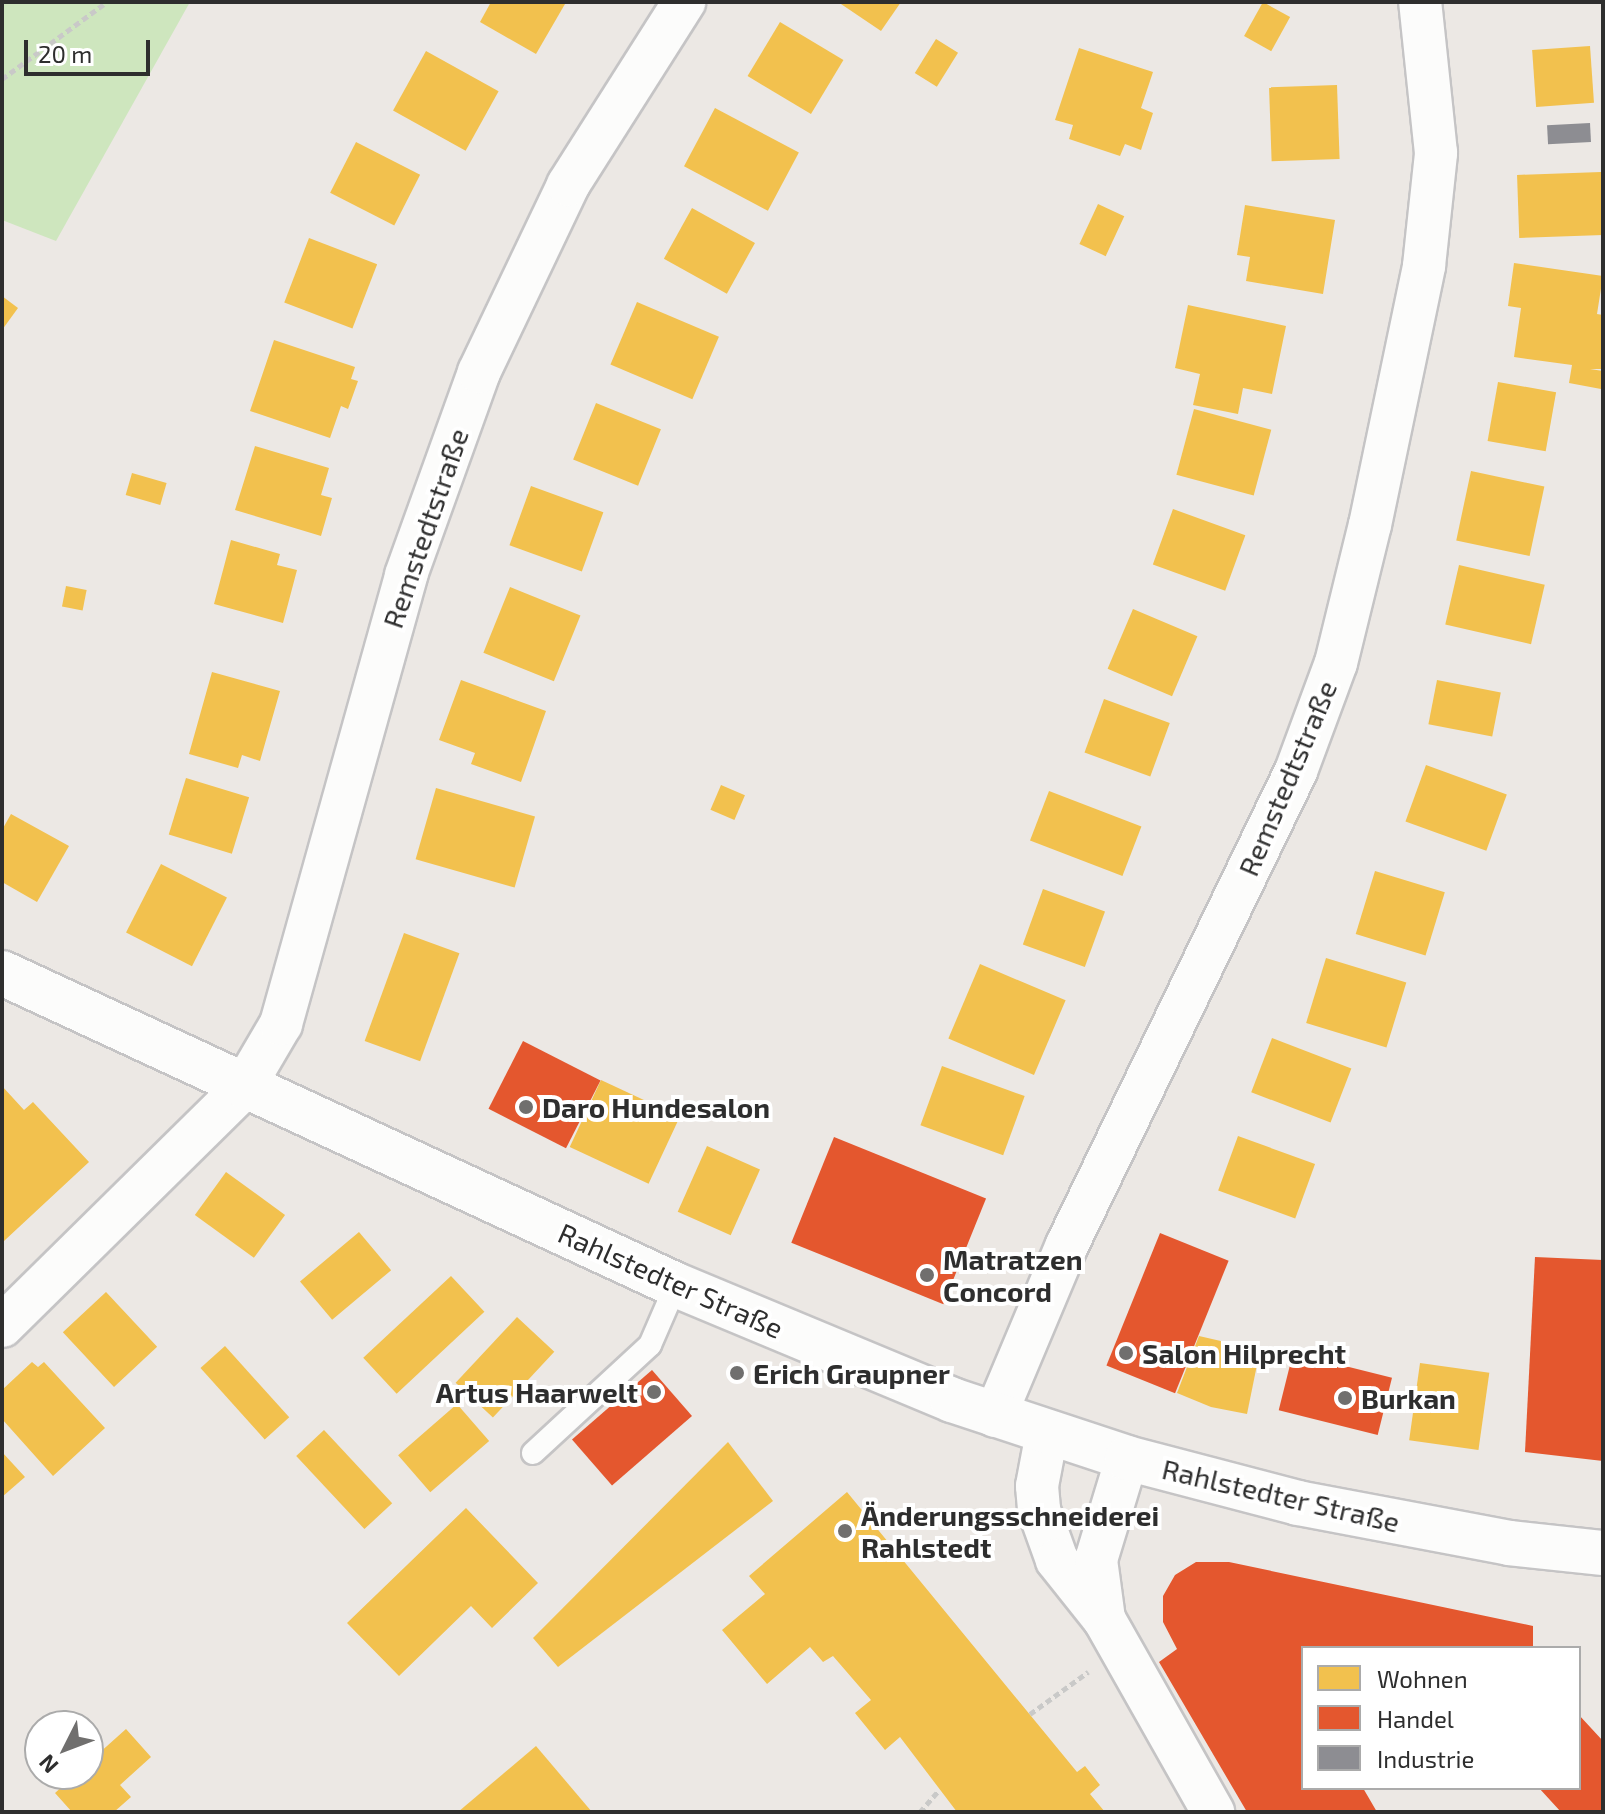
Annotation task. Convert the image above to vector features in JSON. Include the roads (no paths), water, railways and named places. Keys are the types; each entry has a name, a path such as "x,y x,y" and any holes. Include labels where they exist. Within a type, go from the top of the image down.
{"main road":[{"name":"Rahlstedter Straße","path":"2,973 676,1285 995,1416 1127,1458 1298,1503 1509,1543 1603,1553"}],"street":[{"name":"Remstedtstraße","path":"2,1326 244,1087 281,1024 406,575 479,372 568,185 684,2"},
{"name":"Remstedtstraße","path":"995,1416 1067,1245 1296,771 1336,663 1370,525 1424,266 1436,153 1420,2"},
{"path":"1047,1433 1037,1486 1039,1510 1057,1560 1112,1634 1213,1812"},
{"path":"1112,1634 1096,1560 1127,1458"}],"lane":[{"path":"533,1453 650,1345 676,1285"}],"place":[{"name":"Daro Hundesalon","path":"526,1107"},
{"name":"Matratzen Concord","path":"927,1275"},
{"name":"Salon Hilprecht","path":"1126,1353"},
{"name":"Erich Graupner","path":"737,1373"},
{"name":"Artus Haarwelt","path":"654,1392"},
{"name":"Burkan","path":"1345,1398"},
{"name":"Änderungsschneiderei Rahlstedt","path":"845,1531"}]}
